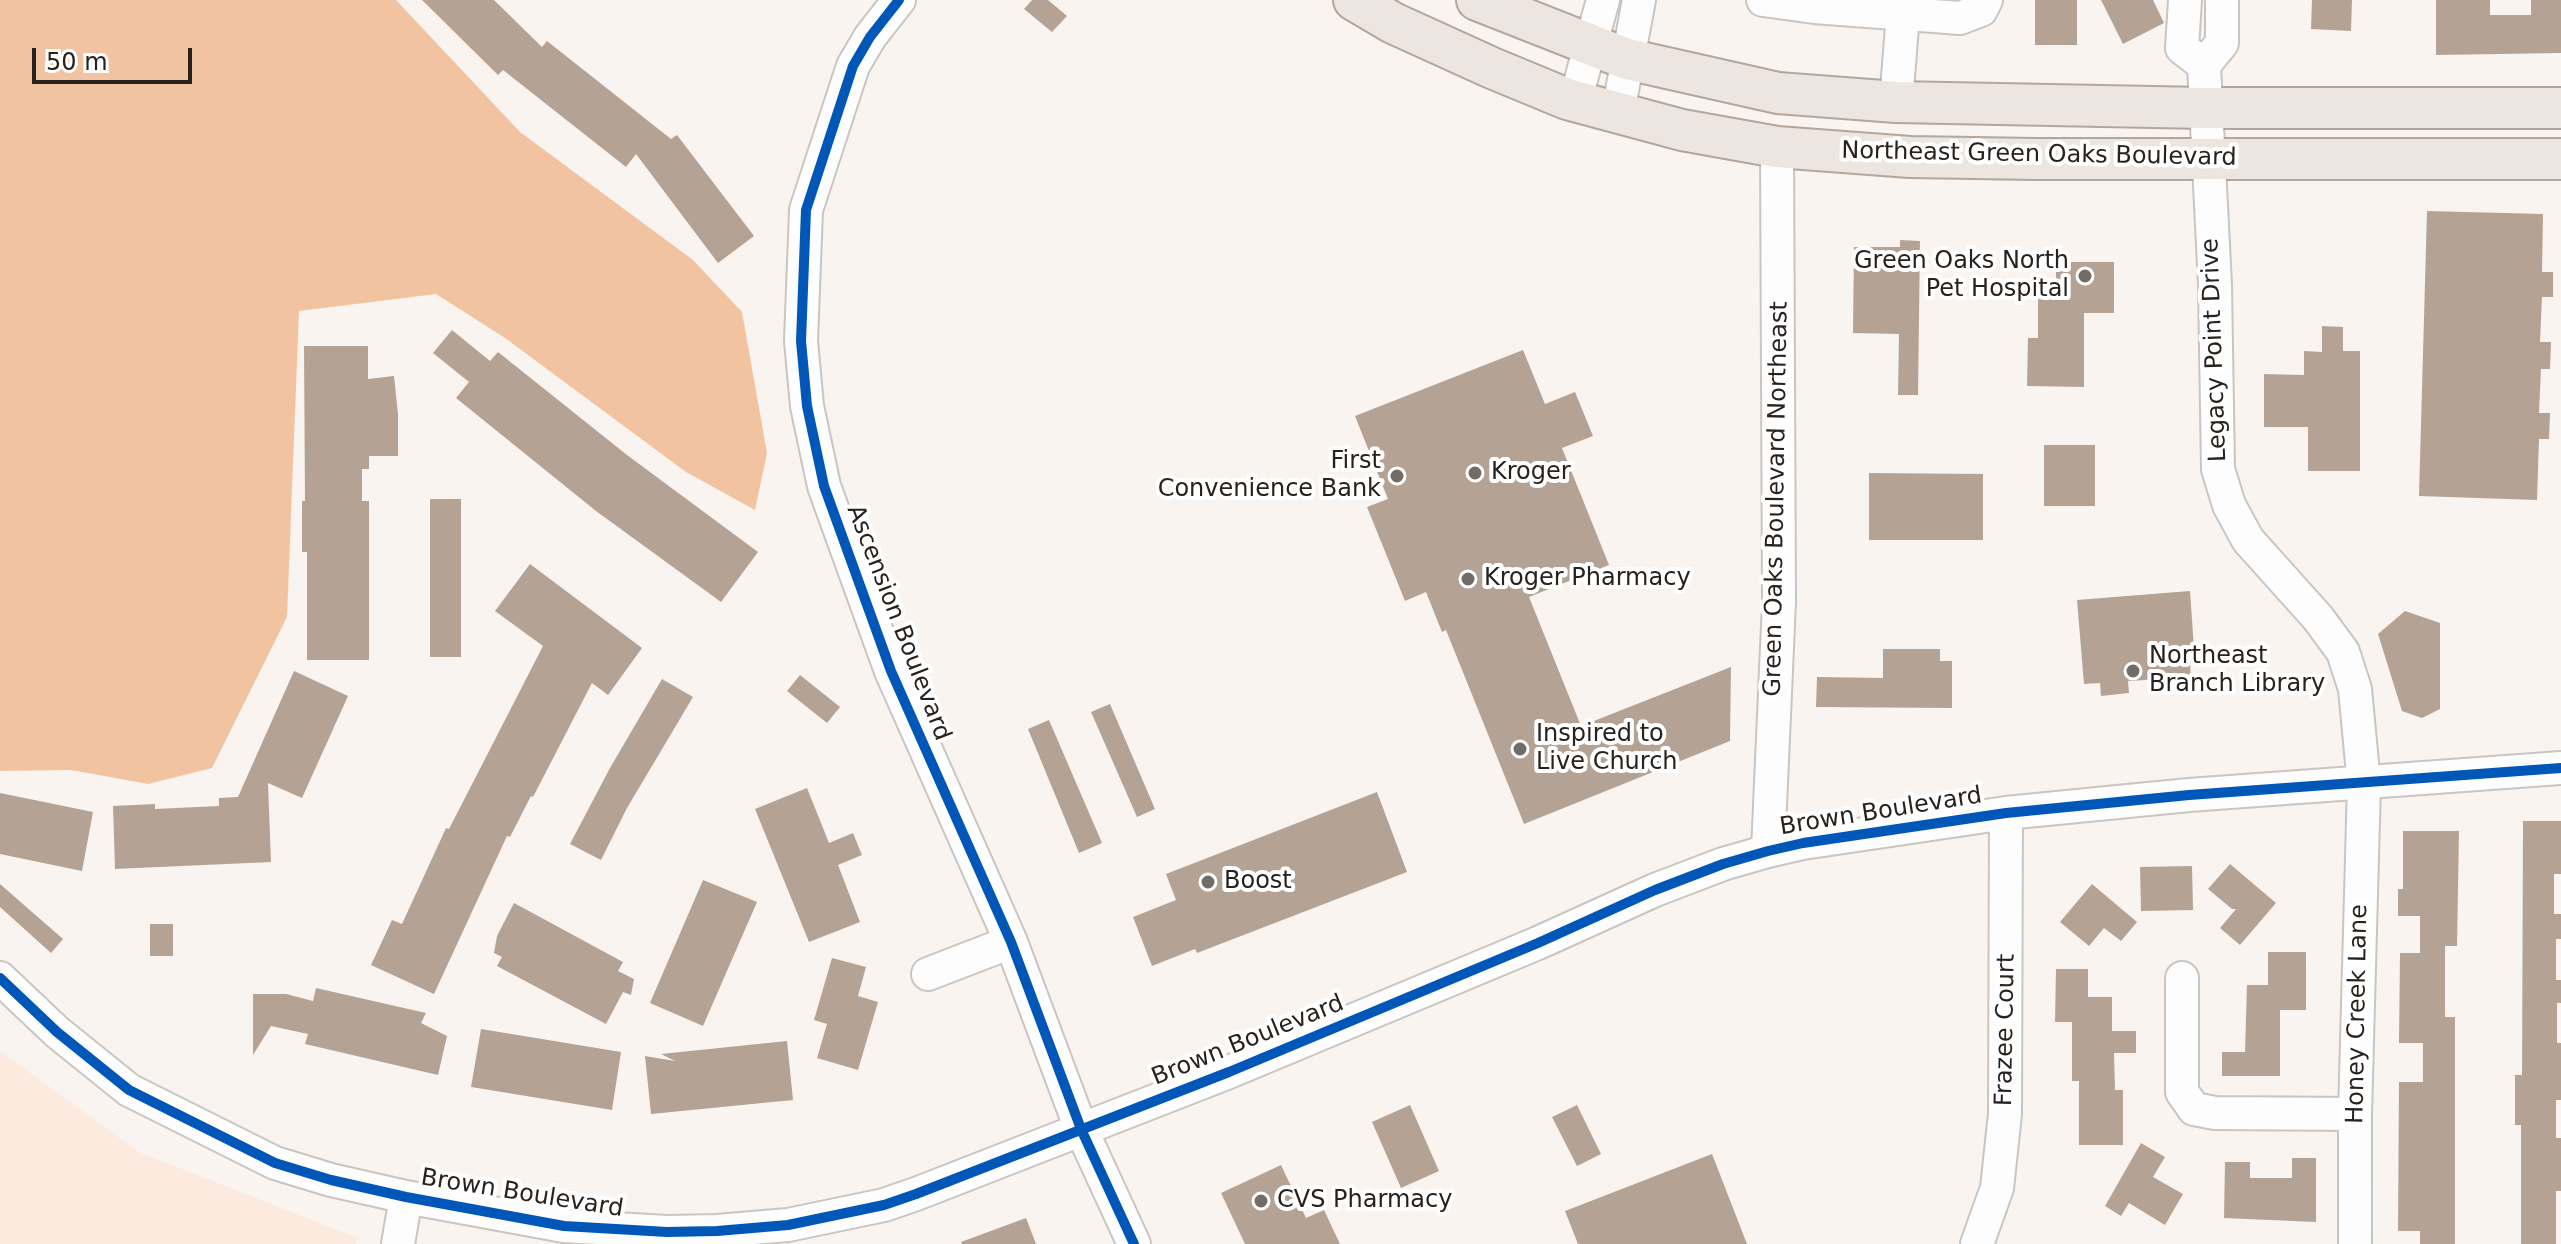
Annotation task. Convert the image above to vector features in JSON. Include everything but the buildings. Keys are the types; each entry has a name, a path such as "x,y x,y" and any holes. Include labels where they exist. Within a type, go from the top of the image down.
{"main road":[{"name":"Northeast Green Oaks Boulevard","path":"1354,0 1393,23 1575,101 1682,130 1777,147 1910,157 2561,159"},
{"name":"Northeast Green Oaks Boulevard","path":"1477,0 1627,59 1778,93 1896,102 2205,108 2561,108"}],"street":[{"name":"Ascension Boulevard","path":"899,0 870,37 853,66 806,210 801,341 807,406 824,486 891,671 1011,942 1081,1129 1134,1244"},
{"path":"1575,101 1603,0"},
{"path":"1618,112 1639,0"},
{"path":"1763,0 1960,18 1981,10 1986,0"},
{"path":"2185,0 2182,48 2204,65"},
{"name":"Legacy Point Drive","path":"2222,0 2222,43 2204,65 2215,285 2218,469 2229,505 2248,540 2318,618 2343,652 2355,689 2364,784"},
{"path":"1896,102 1903,14"},
{"name":"Green Oaks Boulevard Northeast","path":"1768,851 1779,602 1777,147"},
{"name":"Brown Boulevard","path":"0,978 129,1090 275,1163 406,1197 564,1226 705,1232 788,1225 884,1205 1254,1061 1538,943 1655,890 1768,851 2006,813 2189,795 2561,768"},
{"name":"Honey Creek Lane","path":"2355,1244 2355,1114 2364,784"},
{"name":"Frazee Court","path":"1977,1244 1997,1188 2005,1114 2006,813"},
{"path":"928,974 1011,942"},
{"path":"2182,978 2182,1092 2194,1109 2215,1113 2355,1114"},
{"path":"398,1244 406,1197"}],"shaded area":[{"path":"0,0 396,0 520,132 693,260 742,312 767,453 755,510 686,472 505,338 436,294 299,311 287,617 212,768 148,784 71,770 0,771"},
{"path":"0,1051 139,1152 357,1238 356,1244 0,1244"}],"cycle path":[{"path":"899,0 870,37 853,66 806,210 801,341 807,406 824,486 891,671 1011,942 1081,1129 1134,1244"},
{"path":"0,978 57,1032 129,1090 275,1163 406,1197 564,1226 667,1232 717,1231 788,1225 884,1205 916,1194 1229,1072 1538,943 1655,890 1768,851 2006,813 2189,795 2561,768"}],"place":[{"name":"Green Oaks North Pet Hospital","path":"2085,276"},
{"name":"Kroger","path":"1475,473"},
{"name":"First Convenience Bank","path":"1397,476"},
{"name":"Kroger Pharmacy","path":"1468,579"},
{"name":"Northeast Branch Library","path":"2133,671"},
{"name":"Inspired to Live Church","path":"1520,749"},
{"name":"Boost","path":"1208,882"},
{"name":"CVS Pharmacy","path":"1261,1201"}]}
